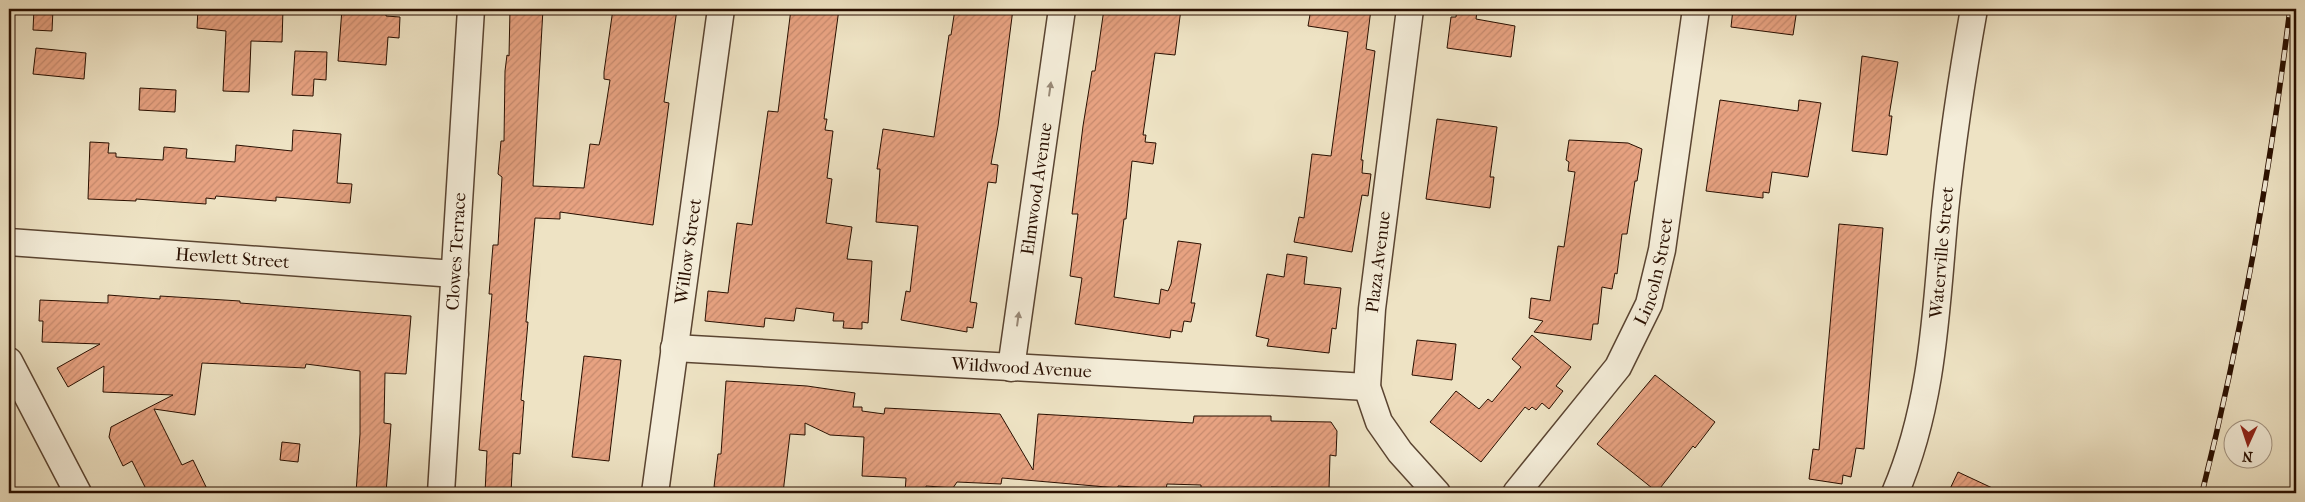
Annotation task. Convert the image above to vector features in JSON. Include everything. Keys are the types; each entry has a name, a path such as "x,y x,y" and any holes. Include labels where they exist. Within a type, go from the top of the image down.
{"street":[{"name":"Clowes Terrace","path":"441,493 471,9"},
{"name":"Willow Street","path":"655,493 721,9"},
{"name":"Elmwood Avenue","path":"1011,368 1062,9"},
{"name":"Plaza Avenue","path":"1410,9 1372,309 1367,388 1379,422 1400,452 1436,493"},
{"name":"Lincoln Street","path":"1516,493 1618,367 1649,304 1662,250 1696,9"},
{"name":"Waterville Street","path":"1895,493 1918,428 1931,366 1950,162 1974,9"},
{"name":"Hewlett Street","path":"9,242 455,274"},
{"name":"Wildwood Avenue","path":"674,348 1367,388"},
{"path":"9,361 78,493"}],"building":[{"path":"34,9 53,9 52,31 33,30"},
{"path":"198,9 283,9 282,42 251,41 249,92 223,91 226,31 197,28"},
{"path":"342,9 386,9 386,16 400,17 399,38 388,37 386,65 338,61"},
{"path":"510,9 543,9 533,186 584,188 590,144 599,145 601,137 610,80 604,79 604,72 613,9 677,9 664,102 669,103 653,225 560,212 560,219 535,218 521,400 524,401 520,454 513,453 511,493 485,493 487,451 479,450 492,294 489,294 493,245 498,245 502,177 498,174 501,141 504,141 505,71 507,55 509,56"},
{"path":"791,9 839,9 824,119 827,119 825,130 833,131 827,178 832,179 826,223 852,227 847,259 872,261 868,323 862,322 862,329 843,328 844,321 833,321 834,313 796,308 794,321 765,318 764,327 705,321 708,291 728,293 737,223 752,225 768,111 778,112"},
{"path":"955,9 1013,9 998,126 991,164 998,165 996,183 988,182 970,302 977,303 973,328 967,327 967,332 901,320 906,291 910,292 918,226 876,222 880,169 877,169 883,129 934,137 949,35 951,35"},
{"path":"1104,9 1181,9 1175,55 1155,53 1143,135 1146,135 1145,142 1156,143 1153,164 1132,161 1126,219 1124,219 1114,297 1159,304 1161,289 1168,291 1171,284 1178,241 1201,244 1191,303 1195,303 1191,322 1184,321 1182,332 1171,330 1170,338 1075,324 1082,278 1070,276 1078,214 1072,214 1083,126 1092,71 1095,71"},
{"path":"1311,9 1371,9 1366,49 1375,51 1361,160 1363,160 1362,173 1371,174 1368,196 1362,195 1352,252 1294,242 1299,217 1304,218 1312,154 1331,156 1348,32 1308,26"},
{"path":"1457,9 1477,12 1476,19 1515,26 1511,57 1447,48 1451,17 1456,17"},
{"path":"1733,9 1797,9 1793,35 1731,27"},
{"path":"36,48 86,53 84,79 33,74"},
{"path":"295,51 327,52 326,80 314,79 313,96 292,95"},
{"path":"1862,56 1898,62 1889,116 1892,116 1887,155 1852,151"},
{"path":"140,88 176,90 175,112 139,110"},
{"path":"1720,100 1798,111 1799,100 1821,103 1808,177 1772,172 1769,193 1763,192 1763,198 1706,191"},
{"path":"1437,119 1497,127 1490,177 1494,177 1490,208 1426,199"},
{"path":"293,130 341,134 337,183 352,184 350,203 276,197 276,201 216,196 215,199 206,198 206,204 136,199 136,201 88,199 90,142 109,143 108,153 116,153 116,157 163,160 164,147 187,149 186,158 235,162 236,145 292,151"},
{"path":"1569,140 1628,143 1642,149 1627,234 1622,234 1617,274 1615,273 1612,289 1602,287 1598,324 1593,324 1591,340 1534,332 1543,321 1529,318 1531,298 1550,301 1558,246 1564,247 1575,172 1568,171 1569,162 1566,160"},
{"path":"1839,224 1883,228 1864,449 1856,448 1851,477 1843,475 1842,484 1809,479 1813,449 1819,450"},
{"path":"1287,254 1307,257 1304,284 1341,288 1336,329 1332,328 1329,353 1267,346 1269,339 1256,336 1267,274 1284,277"},
{"path":"108,295 160,299 160,296 240,301 240,303 411,316 406,374 385,373 384,423 391,424 386,493 356,493 360,434 360,371 306,364 305,368 202,363 195,415 154,409 182,465 193,460 209,493 148,493 132,461 123,466 109,437 111,427 173,395 103,392 104,366 68,387 57,368 100,344 42,342 43,321 39,321 40,300 108,303"},
{"path":"1532,335 1571,367 1556,386 1563,391 1549,409 1542,403 1536,410 1532,407 1529,410 1525,407 1481,462 1430,422 1456,391 1479,409 1488,399 1492,402 1521,367 1512,359"},
{"path":"1417,340 1456,344 1452,380 1412,375"},
{"path":"584,356 621,360 609,461 572,457"},
{"path":"1655,375 1715,422 1695,448 1693,446 1657,492 1597,444"},
{"path":"726,381 807,386 855,393 853,407 862,407 862,411 884,414 885,408 1000,414 1033,470 1038,414 1193,423 1194,416 1271,416 1271,421 1331,422 1337,431 1336,456 1330,455 1329,489 1271,487 1271,493 1201,493 1201,485 1167,484 1166,489 1118,486 1118,488 1002,478 1001,484 957,482 953,488 926,486 926,493 905,493 906,478 862,476 864,437 830,435 805,423 805,435 790,434 783,493 714,487 718,454 721,454"},
{"path":"282,442 300,444 298,462 280,460"},
{"path":"1958,472 2003,493 1948,493"}],"railway":[{"path":"2202,493 2230,373 2254,252 2290,9"}]}
